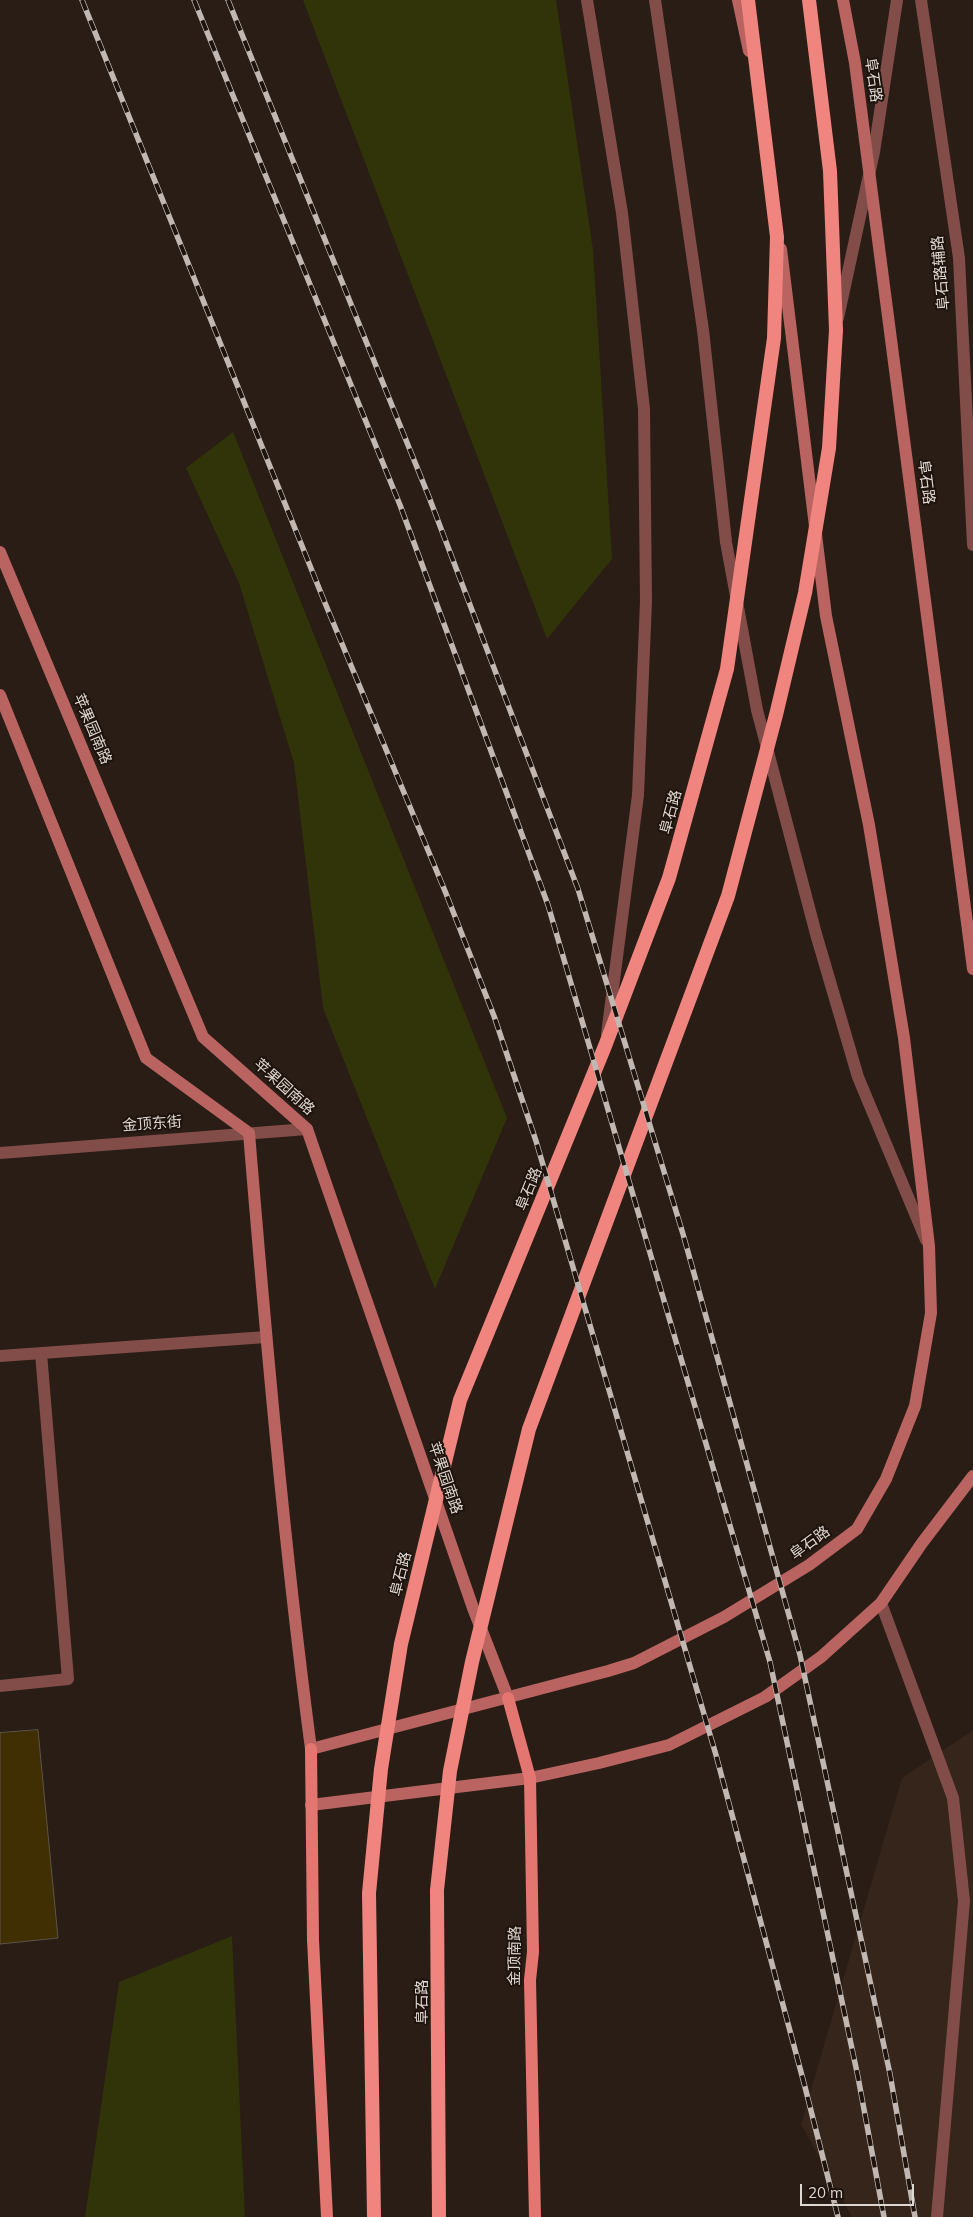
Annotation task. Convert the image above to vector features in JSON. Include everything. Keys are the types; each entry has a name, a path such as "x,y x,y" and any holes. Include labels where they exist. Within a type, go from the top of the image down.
{"highway":[{"name":"阜石路","path":"374,2217 369,1893 381,1768 401,1644 460,1400 605,1046 669,878 727,669 774,338 776,237 748,0"},
{"name":"阜石路","path":"440,2217 437,1890 450,1772 472,1662 529,1429 728,896 776,715 805,593 829,448 836,330 830,171 809,0"}],"main road":[{"name":"阜石路","path":"312,1749 508,1698 634,1662 724,1617 809,1566 857,1529 886,1479 915,1406 931,1313 929,1246 901,1018 869,825 826,616 771,160 738,0"},
{"name":"阜石路","path":"843,0 855,63 973,969"},
{"name":"苹果园南路","path":"0,552 203,1037 307,1129 473,1608 508,1698"},
{"path":"0,695 146,1058 250,1133 266,1337 293,1611 312,1749 313,1940 327,2217"},
{"path":"311,1805 530,1778 600,1764 669,1745 765,1697 821,1657 881,1603 973,1476"},
{"name":"金顶南路","path":"508,1698 530,1778 533,1952 530,1980 535,2217"}],"street":[{"path":"588,0 622,213 644,409 646,601 638,795 605,1046"},
{"name":"阜石路","path":"655,0 703,330 726,542 757,710 816,934 858,1077 929,1246"},
{"path":"836,330 874,152 897,0"},
{"name":"阜石路辅路","path":"921,0 959,258 973,545"},
{"name":"金顶东街","path":"0,1153 307,1129"},
{"path":"0,1356 266,1337"},
{"path":"0,1686 68,1679 41,1353"},
{"path":"881,1603 953,1798 964,1901 937,2217"}],"shaded area":[{"path":"303,0 556,0 593,250 612,559 547,639"},
{"path":"233,432 507,1118 435,1289 323,1008 294,763 239,583 186,468"},
{"path":"973,1730 973,2217 852,2217 801,2124 902,1778"},
{"path":"232,1936 245,2217 85,2217 119,1982"}],"building":[{"path":"38,1730 58,1938 0,1944 0,1733"}],"railway":[{"path":"82,0 325,603 445,891 494,1016 536,1141 716,1755 838,2217"},
{"path":"194,0 400,505 548,905 770,1662 858,2077 884,2217"},
{"path":"228,0 429,497 578,889 683,1234 800,1655 890,2074 915,2217"}]}
